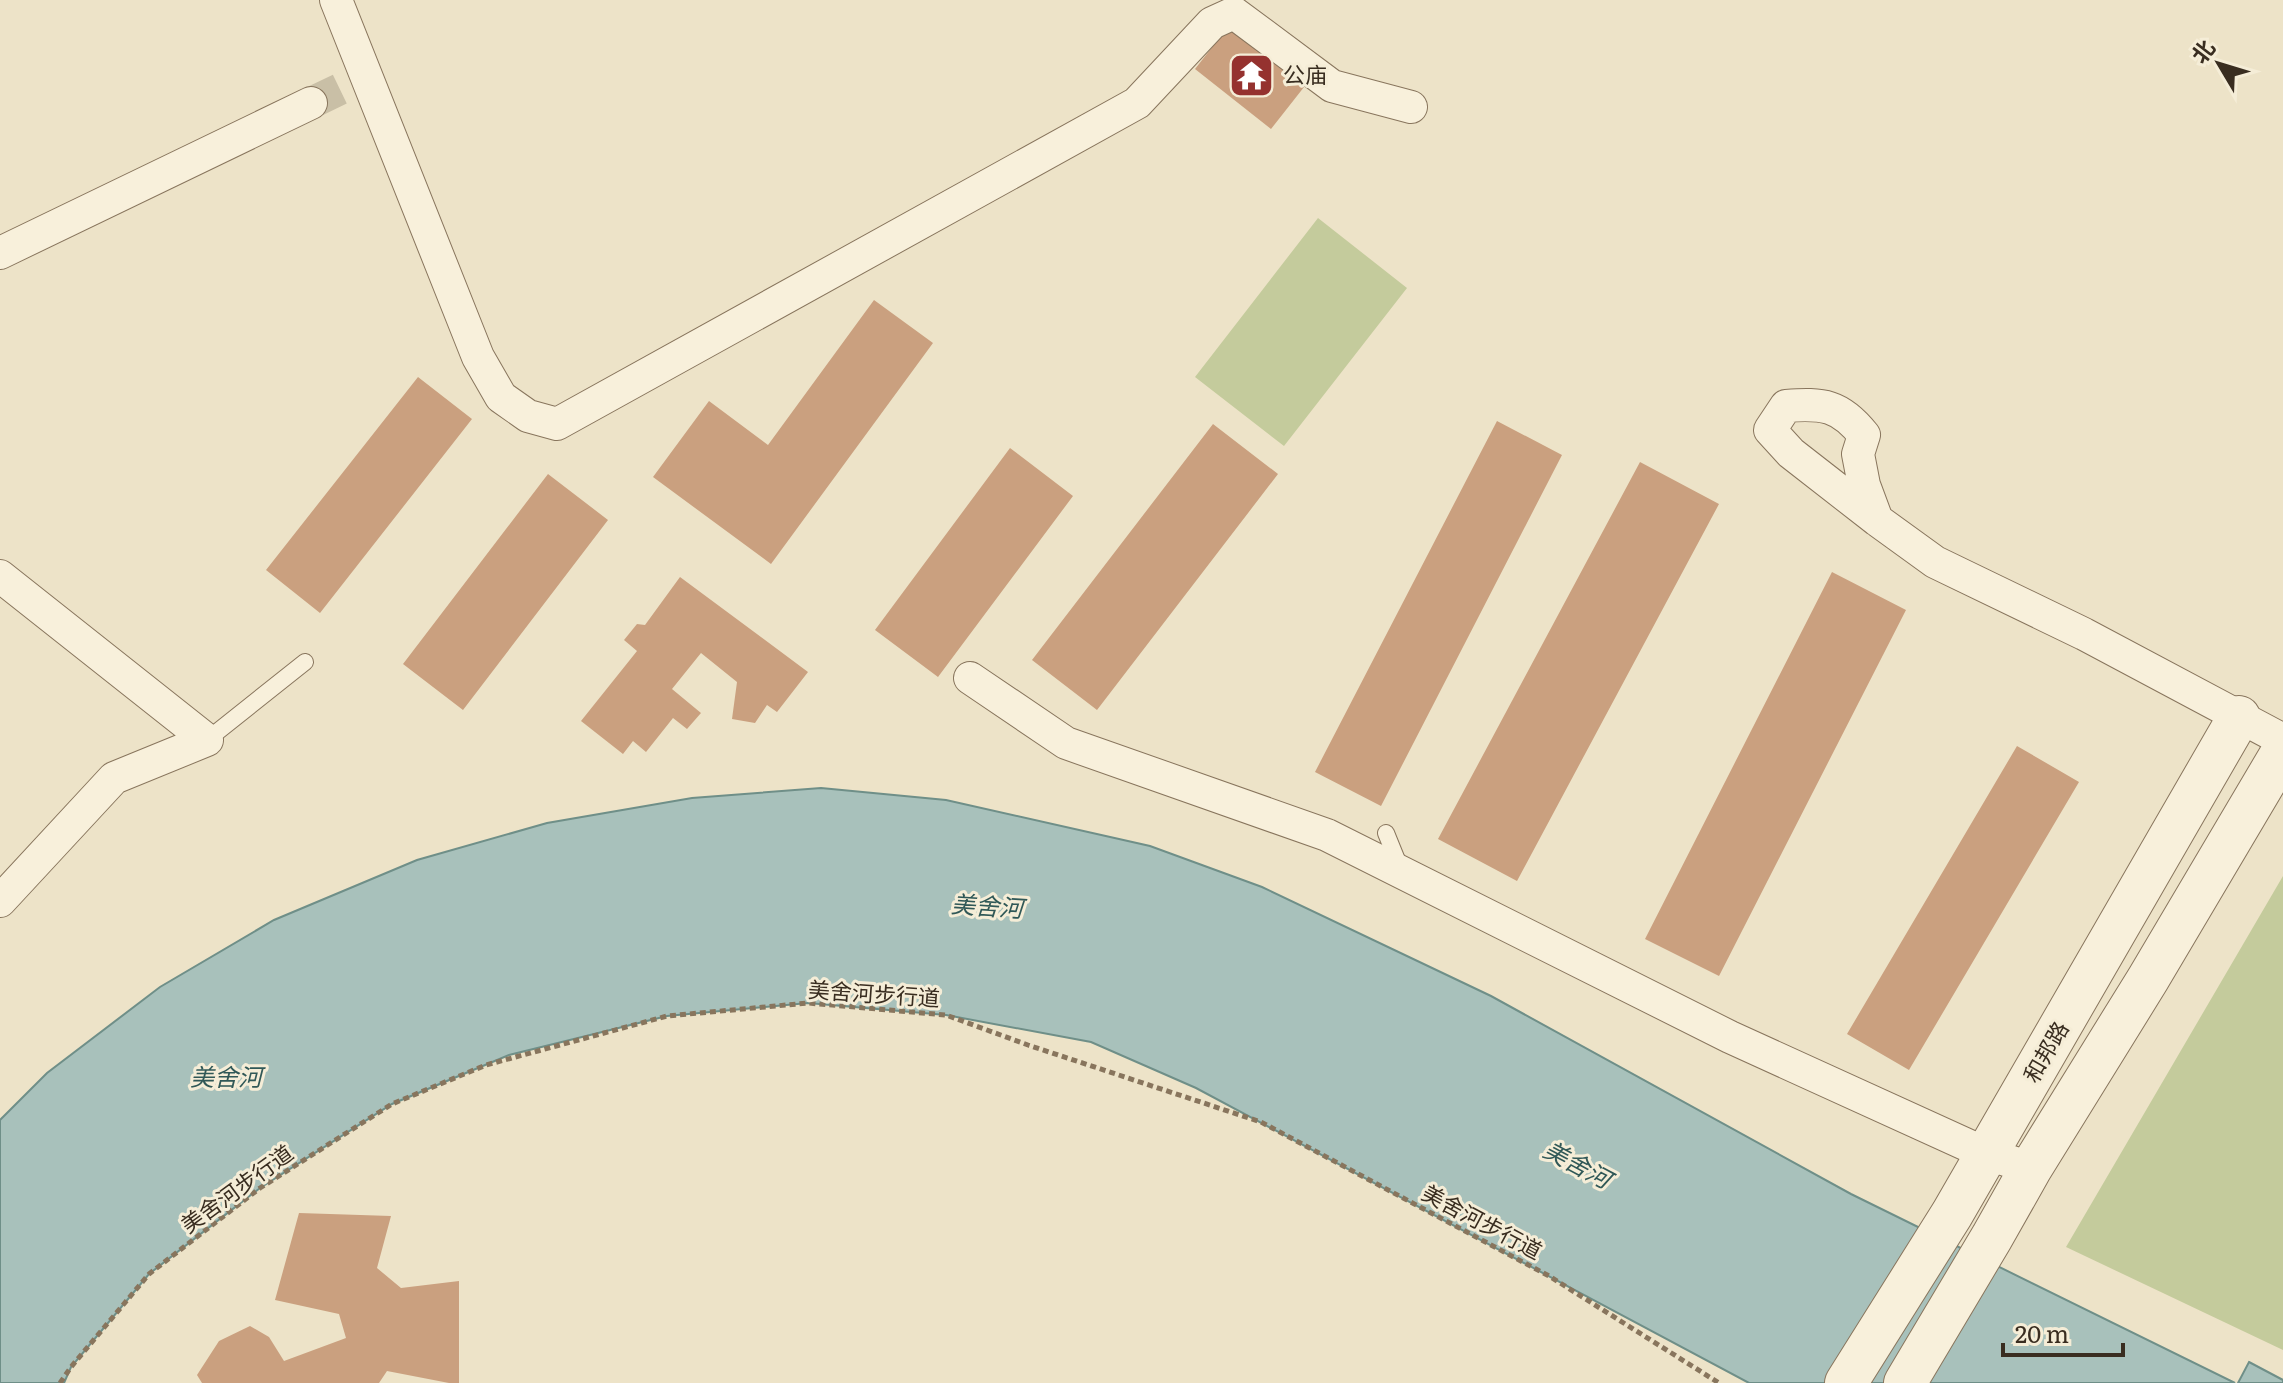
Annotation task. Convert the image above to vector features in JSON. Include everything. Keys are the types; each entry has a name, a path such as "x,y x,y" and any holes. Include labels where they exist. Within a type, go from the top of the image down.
{"street":[{"path":"336,0 478,357 501,397 528,416 557,424 1137,103 1212,23 1234,13 1332,86 1411,107"},
{"path":"0,253 311,103"},
{"path":"1877,520 1935,562 2084,634 2283,740"},
{"path":"0,576 207,740 114,778 0,901"},
{"path":"970,678 1066,743 1327,835 1730,1037 1987,1154 2031,1168"},
{"name":"和邦路","path":"1846,1383 1952,1214 2239,717"},
{"path":"1905,1383 2283,751"}],"lane":[{"path":"207,740 305,662"},
{"path":"1386,833 1402,872"}],"path":[{"name":"美舍河步行道","path":"60,1383 149,1274 260,1188 392,1104 486,1065 667,1016 808,1003 946,1015 1261,1122 1549,1276 1719,1383"}],"green space":[{"path":"1318,218 1407,288 1284,446 1195,377"},
{"path":"2283,876 2283,1350 2066,1247"}],"water":[{"name":"美舍河","path":"821,788 946,800 1150,846 1262,887 1491,996 1851,1194 2235,1383 1749,1383 1196,1088 1091,1042 946,1015 808,1003 667,1016 509,1055 392,1104 260,1188 149,1274 71,1367 64,1383 0,1383 0,1120 47,1073 160,987 274,920 417,860 547,823 692,798"},
{"path":"2249,1362 2283,1380 2283,1383 2238,1383"}],"building":[{"name":"公庙","path":"1232,22 1308,82 1271,129 1195,69"},
{"path":"874,300 933,343 771,564 653,477 709,401 768,445"},
{"path":"418,377 472,419 320,613 266,570"},
{"path":"1497,421 1562,455 1381,806 1315,772"},
{"path":"1213,424 1278,474 1097,710 1032,660"},
{"path":"1010,448 1073,496 938,677 875,630"},
{"path":"1640,462 1719,504 1517,881 1438,839"},
{"path":"548,474 608,520 463,710 403,664"},
{"path":"1832,572 1906,610 1719,976 1645,939"},
{"path":"680,577 808,672 777,712 767,705 755,723 732,719 737,682 701,653 672,689 701,713 687,729 673,718 646,752 633,741 623,754 581,721 637,651 624,640 637,624 645,625"},
{"path":"2017,746 2079,782 1909,1070 1847,1034"},
{"path":"299,1213 391,1216 377,1268 401,1288 459,1281 459,1383 387,1371 379,1383 202,1383 197,1375 219,1341 250,1326 269,1337 284,1361 346,1338 339,1314 275,1300"}],"tunnel":[{"path":"311,103 367,76"}],"place":[{"name":"公庙","path":"1252,75"}]}
